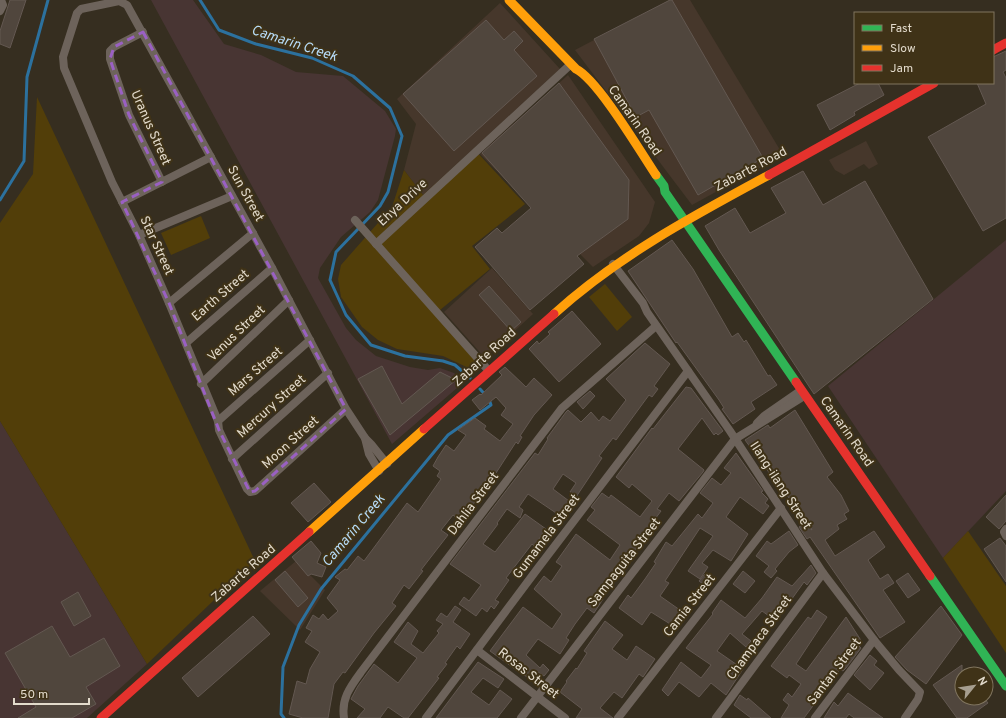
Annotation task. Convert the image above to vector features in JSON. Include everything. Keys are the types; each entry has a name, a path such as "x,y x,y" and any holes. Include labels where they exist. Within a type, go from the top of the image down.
{"main road":[{"name":"Camarin Road","path":"509,0 573,66 584,74 609,105 664,186 665,192 802,393 1006,686"},
{"path":"994,50 1005,45"},
{"name":"Zabarte Road","path":"101,718 579,291 613,264 684,220 783,168 932,84"}],"street":[{"path":"0,11 3,5 1,0"},
{"name":"Sun Street","path":"81,9 119,1 124,2 143,32 253,233 346,409 365,438 386,464"},
{"name":"Star Street","path":"81,9 77,14 63,57 64,68 122,202 169,302 218,422 219,430 232,459 250,492"},
{"name":"Uranus Street","path":"143,32 114,47 110,51 110,59 129,115 162,182"},
{"name":"Ehya Drive","path":"489,371 376,244 573,66"},
{"name":"Uranus Street","path":"122,202 211,157"},
{"path":"139,236 232,196"},
{"path":"355,220 376,244"},
{"path":"169,302 253,233"},
{"name":"Ilang-ilang Street","path":"613,264 636,296 643,303 646,312 735,439 823,573 874,640 920,692 918,699 905,718"},
{"name":"Earth Street","path":"186,343 272,268"},
{"name":"Venus Street","path":"202,384 289,300"},
{"name":"Dahlia Street","path":"344,718 342,707 347,691 360,672 562,408 656,326"},
{"name":"Mars Street","path":"218,422 310,340"},
{"name":"Gumamela Street","path":"426,718 688,371"},
{"name":"Mercury Street","path":"232,459 328,373"},
{"name":"Sampaguita Street","path":"521,718 735,439 752,428 764,416 802,393"},
{"name":"Moon Street","path":"250,492 255,491 346,409"},
{"name":"Sun Street","path":"365,438 369,454 379,471"},
{"name":"Camia Street","path":"618,718 781,508"},
{"name":"Champaca Street","path":"716,718 823,573"},
{"name":"Santan Street","path":"815,718 874,640"},
{"name":"Rosas Street","path":"477,650 565,718"}],"highlighted area":[{"path":"143,32 346,409 255,491 250,492 219,430 169,303 122,202 162,182 129,115 110,59 114,47"}],"shaded area":[{"path":"151,0 193,0 224,44 261,55 296,72 343,76 385,111 396,129 378,200 370,212 341,237 320,268 318,278 346,328 356,340 376,356 410,367 428,370 440,368 454,373 464,382 392,444"},
{"path":"670,0 690,0 783,155 692,205 575,50"},
{"path":"500,3 560,69 423,195 404,170 416,124 397,99"},
{"path":"568,75 655,202 649,223 639,236 593,267 480,154"},
{"path":"37,97 255,561 147,664 0,421 0,223 33,174"},
{"path":"866,141 878,164 869,169 864,164 844,175 835,170 829,160"},
{"path":"474,149 525,204 472,246 490,269 440,310 485,362 475,371 443,356 397,349 378,340 362,327 341,297 338,279 341,265 392,207 404,170 423,195"},
{"path":"201,216 210,238 171,255 161,233"},
{"path":"1006,240 1006,491 943,558 828,386"},
{"path":"492,268 533,314 485,358 444,312"},
{"path":"605,284 632,317 617,331 589,297"},
{"path":"0,421 147,664 87,718 0,718"},
{"path":"968,531 1006,586 1006,653 943,558"},
{"path":"296,561 325,590 300,630 260,591"}],"building":[{"path":"10,0 26,0 10,48 0,44 0,31"},
{"path":"672,0 763,158 698,195 649,110 636,117 594,39"},
{"path":"486,20 504,40 514,31 523,41 514,50 537,76 454,151 403,94"},
{"path":"1006,51 1006,70 1003,72 1006,78 1006,218 983,231 928,137 986,104 977,84 994,84 994,57"},
{"path":"559,83 629,180 628,219 577,256 584,264 530,310 475,247 497,228 502,233 531,208 482,153"},
{"path":"858,84 878,84 884,95 854,112 855,115 830,130 817,105"},
{"path":"803,171 823,205 865,181 933,299 814,394 719,250 705,226 735,208 750,233 786,213 771,188"},
{"path":"672,240 693,269 732,337 738,333 744,342 746,340 768,376 770,375 777,385 751,402 755,409 733,424 722,409 724,408 719,400 677,342 676,343 628,271"},
{"path":"489,286 521,322 511,331 479,295"},
{"path":"572,311 601,344 559,382 529,349 537,341 539,344 550,334 548,332"},
{"path":"645,343 670,364 654,386 658,389 652,397 649,395 616,440 613,438 599,456 602,458 576,497 570,492 576,483 563,474 553,489 569,501 559,515 528,494 519,507 523,510 520,518 507,509 483,544 495,552 525,514 546,529 534,546 532,544 506,578 509,580 495,600 499,602 494,609 491,606 487,612 482,608 476,616 459,604 464,597 469,601 481,585 450,564 535,453 538,455 548,439 547,438 568,410 581,422 591,412 599,421 603,416 610,421 626,400 606,379"},
{"path":"382,366 402,404 440,372 456,380 390,435 358,379"},
{"path":"505,367 526,387 534,378 552,395 534,415 520,436 522,437 518,444 516,442 496,473 492,471 480,489 483,491 461,521 453,515 441,530 448,535 421,570 423,571 409,589 404,585 392,603 396,606 345,673 343,672 334,684 328,718 303,718 289,714 297,681 306,684 310,669 320,652 305,642 312,631 306,628 313,615 319,619 323,614 328,620 338,611 327,598 340,580 335,577 345,569 347,570 358,556 364,561 407,503 418,512 441,479 437,476 440,471 433,466 438,457 446,445 454,451 466,435 458,430 475,418 486,426 484,429 500,441 513,424 501,415 506,408 496,397 480,410 472,400 480,394 481,395 502,375 499,372"},
{"path":"686,387 691,388 723,431 718,435 716,433 714,435 702,418 678,449 704,470 703,472 679,501 669,493 657,509 661,511 652,523 655,525 650,533 646,531 624,569 621,568 616,575 614,574 598,596 603,599 594,613 587,608 575,624 566,638 569,640 560,654 538,639 526,655 540,668 543,664 549,670 544,676 538,672 533,680 522,674 490,651 523,607 552,629 562,614 534,589 544,576 551,582 562,566 556,562 576,534 610,560 620,545 587,520 595,510 591,507 602,493 609,498 611,495 640,517 652,501 632,484 629,488 616,477 652,428 653,429"},
{"path":"590,391 595,396 583,409 577,402"},
{"path":"795,410 833,472 827,477 841,495 849,511 844,514 847,519 837,525 839,529 825,540 835,556 874,531 885,547 868,560 880,579 888,574 894,583 883,590 905,622 880,638 810,537 807,539 799,527 804,524 812,530 808,522 745,440 768,425 770,428"},
{"path":"736,453 763,491 761,492 768,499 765,503 769,506 763,514 740,497 726,517 748,534 731,561 713,550 702,563 708,567 700,579 688,571 713,536 700,528 665,581 669,583 660,596 687,615 683,622 680,620 675,627 651,612 642,625 619,608 628,595 631,598 645,579 656,563 654,562 666,542 672,546 698,514 702,518 713,503 700,493 712,478 721,485 731,473 724,468"},
{"path":"314,483 331,502 308,522 291,503"},
{"path":"1006,495 1006,521 999,529 986,517"},
{"path":"789,531 798,545 789,552 775,569 777,571 771,578 764,572 769,566 756,556 767,541 771,544"},
{"path":"1000,538 1006,546 1006,582 984,549"},
{"path":"311,541 321,553 317,563 326,567 322,577 311,574 308,576 292,557"},
{"path":"811,565 816,573 807,585 804,582 776,621 762,611 742,634 751,641 746,647 730,633 717,651 743,669 726,695 711,683 699,697 679,682 668,696 662,690 681,662 701,678 711,665 686,648 713,614 712,613 721,600 745,618 777,577 792,586"},
{"path":"285,571 308,598 298,607 275,580"},
{"path":"743,571 755,581 745,593 733,584"},
{"path":"908,573 920,590 908,598 896,581"},
{"path":"705,574 712,580 707,587 699,581"},
{"path":"78,592 91,616 74,626 61,602"},
{"path":"455,606 461,610 453,622 470,634 460,649 457,646 445,663 447,664 437,677 439,678 408,718 404,718 388,707 380,718 357,718 365,709 351,699 358,686 374,664 398,683 417,658 394,642 408,622 418,631 411,644 423,653 439,633 437,631 443,624 436,620 441,613 447,617"},
{"path":"941,606 962,635 926,684 907,670 895,657"},
{"path":"817,610 827,617 796,664 806,671 846,617 862,642 859,646 861,648 843,671 840,669 804,718 781,718 789,705 783,700 788,693 792,697 801,684 789,675 787,678 771,666 808,617 811,619"},
{"path":"253,616 270,634 198,697 182,678"},
{"path":"605,621 623,635 612,649 627,660 636,646 655,659 643,677 639,674 622,698 614,692 600,708 613,718 576,718 582,709 560,692 567,682 566,681 576,668 577,669 587,653 584,651"},
{"path":"52,626 70,657 104,638 120,666 86,687 96,704 72,718 18,718 36,707 5,653"},
{"path":"870,655 877,661 874,665 884,673 870,690 854,675"},
{"path":"478,662 504,679 498,688 483,678 471,692 489,705 500,690 512,699 497,718 436,718"},
{"path":"954,671 954,706 984,706 967,718 957,718 933,685"},
{"path":"848,693 883,718 854,718 849,714 846,718 824,718 834,702 838,706"},
{"path":"740,695 747,700 748,698 771,718 751,718 734,705"}],"waterway":[{"path":"0,200 24,161 27,77 48,0"},
{"name":"Camarin Creek","path":"200,0 219,30 256,44 312,58 353,76 390,108 402,136 388,192 380,206 336,252 330,280 346,315 371,345 405,356 443,361 455,365 470,378"},
{"name":"Camarin Creek","path":"284,718 281,714 283,667 299,625 321,589 448,435 491,405 489,399 480,389"}],"traffic: fast":[{"path":"656,175 664,186 665,192 796,382"},
{"path":"930,576 1006,686"}],"traffic: slow":[{"path":"509,0 576,69 596,87 618,117 656,175"},
{"path":"554,314 578,293 630,255 684,222 769,175"},
{"path":"309,532 424,429"}],"traffic: jam":[{"path":"994,49 1006,43"},
{"path":"769,175 932,84"},
{"path":"424,429 554,314"},
{"path":"796,382 930,576"},
{"path":"101,718 309,532"}]}
